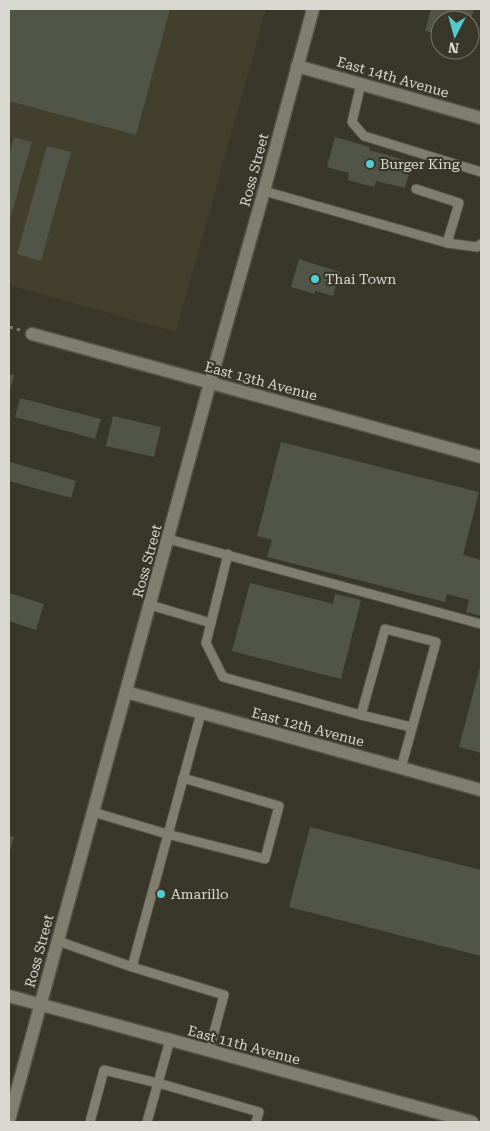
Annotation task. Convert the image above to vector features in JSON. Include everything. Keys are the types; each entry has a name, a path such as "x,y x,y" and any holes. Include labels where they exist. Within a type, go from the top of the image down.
{"street":[{"name":"Ross Street","path":"9,1120 313,9"},
{"name":"East 14th Avenue","path":"297,66 481,118"},
{"name":"East 13th Avenue","path":"32,334 481,457"},
{"name":"East 12th Avenue","path":"126,692 481,790"},
{"name":"East 11th Avenue","path":"9,996 472,1122"}],"lane":[{"path":"361,84 352,122 364,136 481,172"},
{"path":"416,189 459,203 447,243"},
{"path":"264,191 447,243 478,248 481,244"},
{"path":"168,539 481,624"},
{"path":"228,554 206,643 223,677 411,728"},
{"path":"150,606 211,623"},
{"path":"361,715 385,629 436,642 401,768"},
{"path":"132,967 201,714"},
{"path":"93,812 167,834 265,859 279,806 183,778"},
{"path":"58,941 224,996 209,1051"},
{"path":"147,1122 170,1040"},
{"path":"90,1122 104,1070 158,1083 259,1112 256,1122"}],"shaded area":[{"path":"9,9 266,9 176,332 9,285"}],"building":[{"path":"9,9 170,9 136,135 9,101"},
{"path":"431,9 474,9 474,10"},
{"path":"430,13 430,32 425,31"},
{"path":"14,137 32,142 9,222 9,156"},
{"name":"Burger King","path":"335,137 370,147 369,150 412,162 405,188 376,181 374,187 348,180 349,173 327,167"},
{"path":"47,146 71,152 41,261 17,254"},
{"name":"Thai Town","path":"299,259 340,272 333,296 315,291 315,294 291,287"},
{"path":"9,374 14,375 9,394"},
{"path":"20,398 101,419 95,439 15,417"},
{"path":"113,416 161,427 154,457 106,446"},
{"path":"281,442 479,492 463,555 481,560 481,616 466,612 469,600 447,594 445,602 267,557 272,540 257,536"},
{"path":"10,462 76,481 71,498 9,481"},
{"path":"250,583 333,604 335,594 361,600 341,679 232,651"},
{"path":"9,593 44,604 36,630 9,621"},
{"path":"481,663 481,753 459,747"},
{"path":"310,827 481,870 481,956 289,907"},
{"path":"9,836 14,837 9,854"}],"place":[{"name":"Burger King","path":"370,164"},
{"name":"Thai Town","path":"315,279"},
{"name":"Amarillo","path":"161,894"}]}
